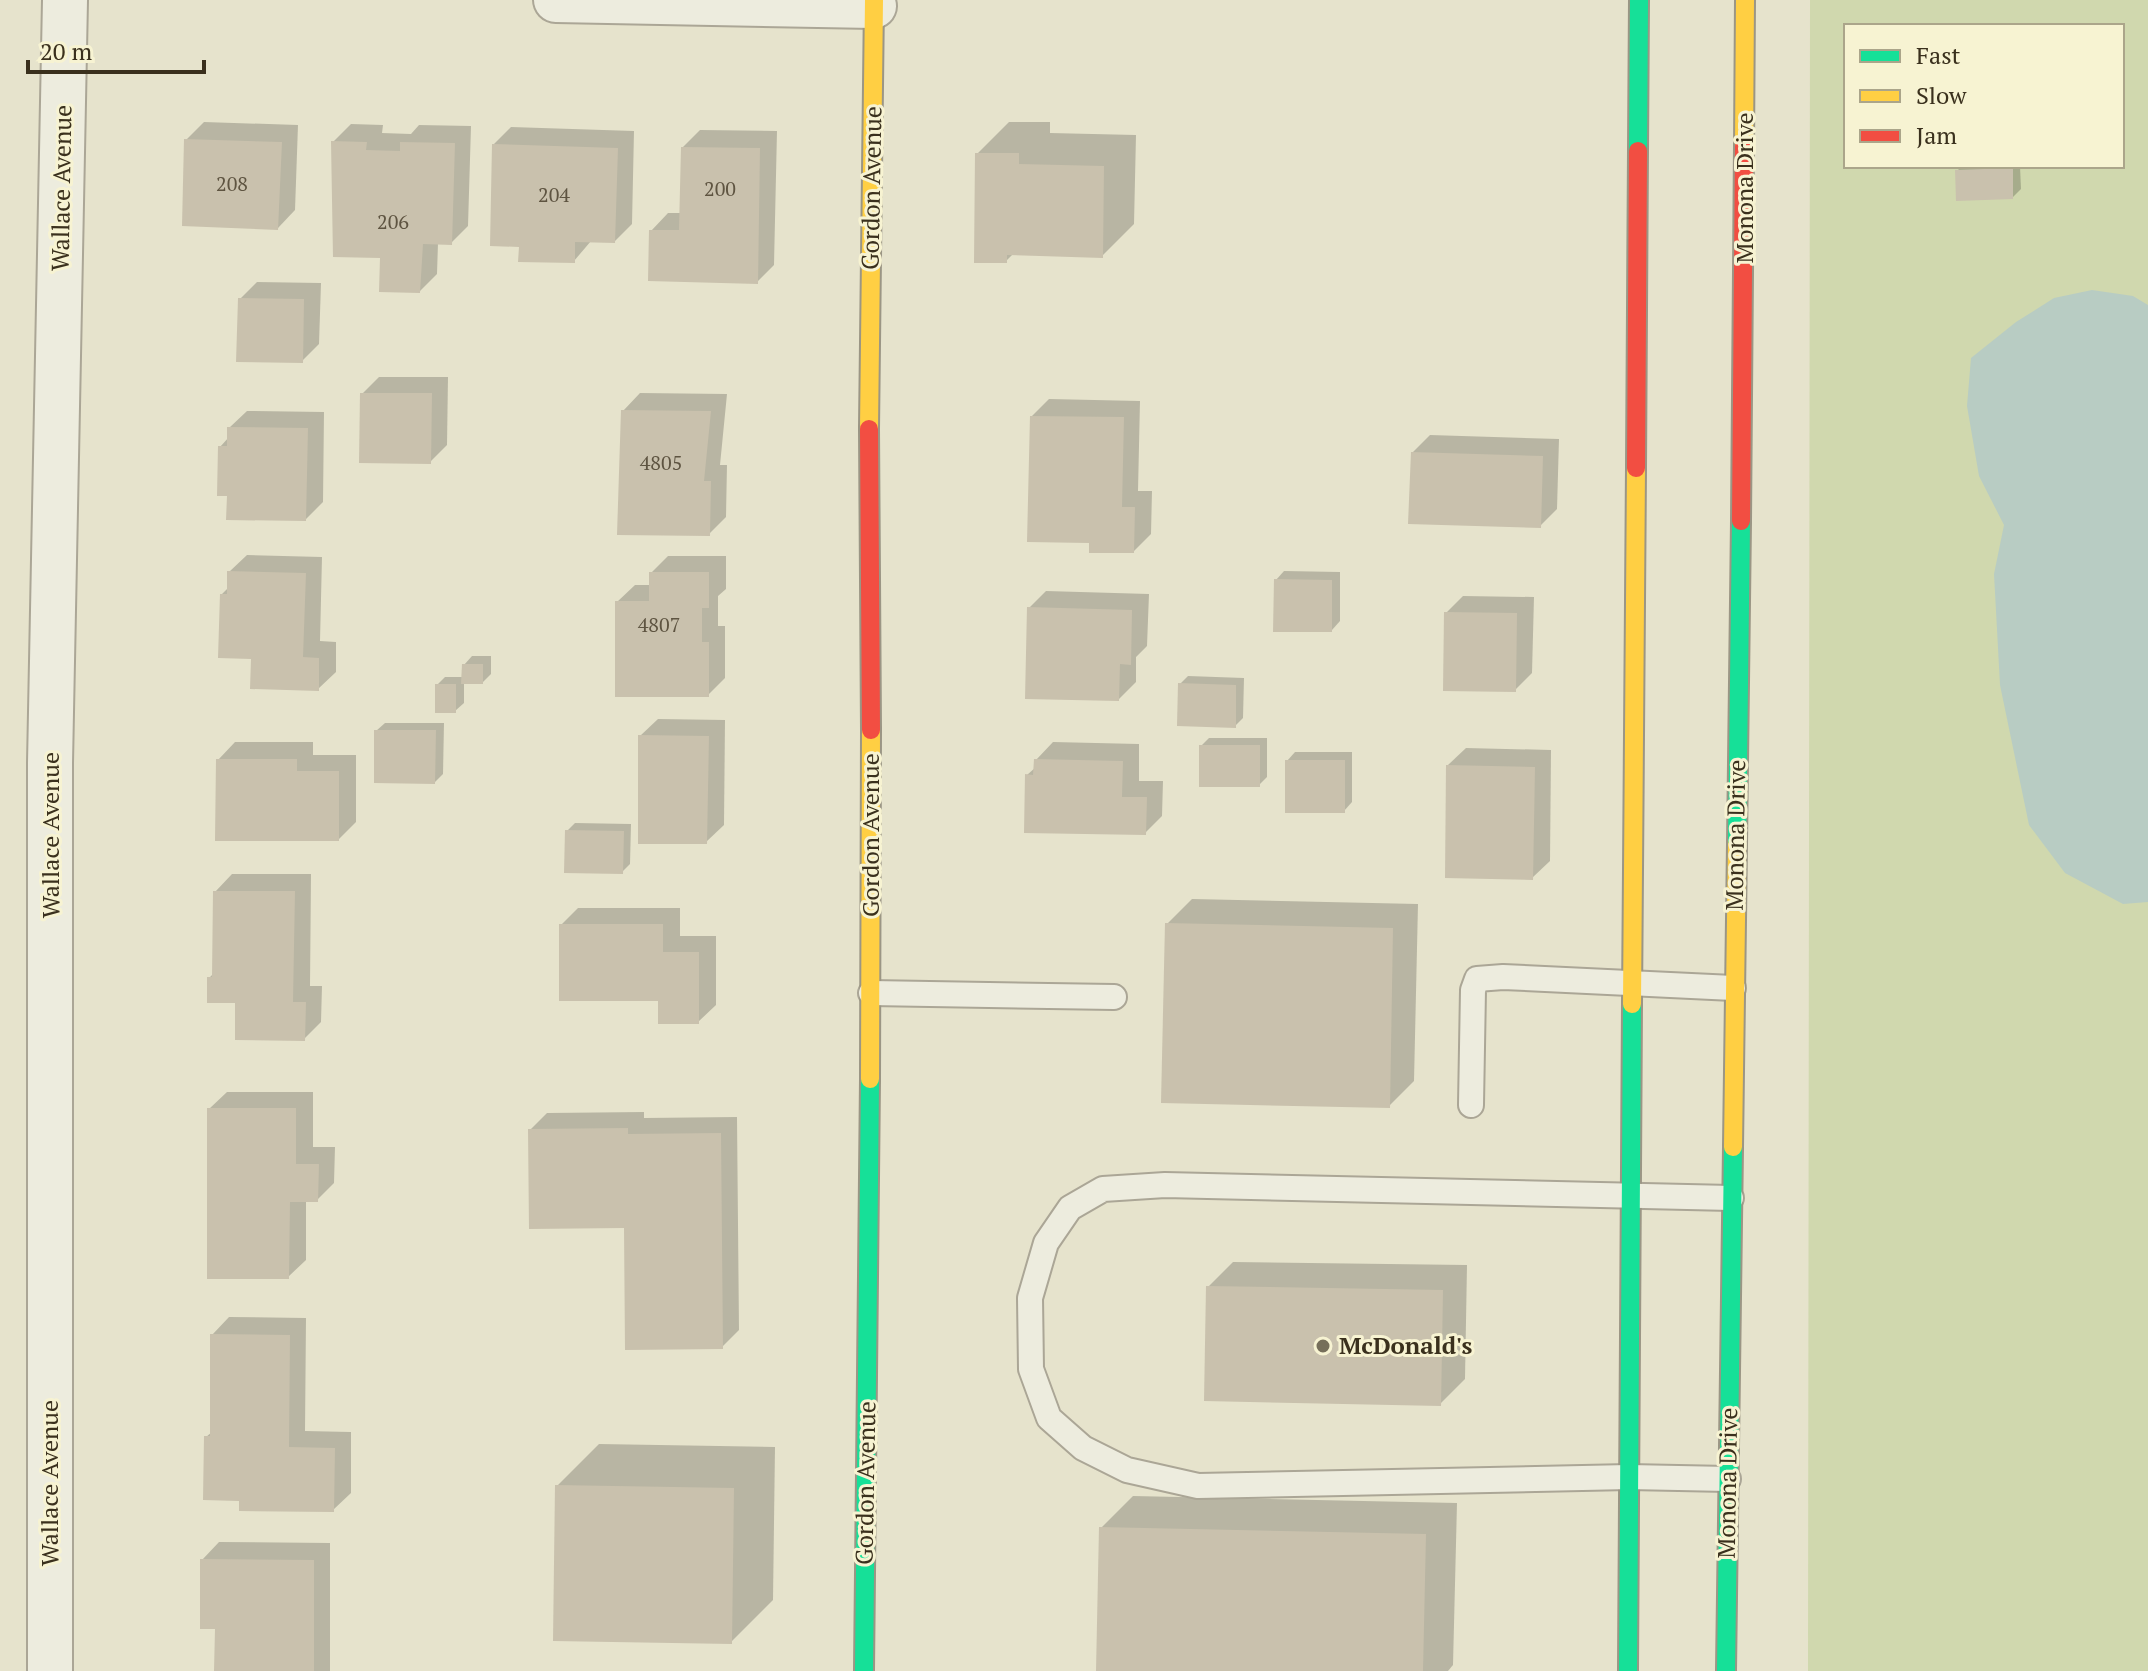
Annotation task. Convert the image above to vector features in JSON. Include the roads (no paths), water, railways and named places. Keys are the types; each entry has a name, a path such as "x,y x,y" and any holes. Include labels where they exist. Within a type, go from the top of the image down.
{"street":[{"name":"Wallace Avenue","path":"50,1671 50,763 65,0"},
{"path":"556,0 874,3"},
{"path":"1628,1671 1639,0"},
{"name":"Monona Drive","path":"1726,1671 1733,988 1745,450 1745,0"},
{"name":"Gordon Avenue","path":"864,1671 871,993 868,325 873,219 874,3"}],"lane":[{"path":"1471,1105 1473,990 1477,979 1733,988"},
{"path":"871,993 1114,997"},
{"path":"1728,1479 1629,1477 1198,1486 1127,1470 1083,1448 1049,1418 1031,1369 1030,1298 1046,1243 1070,1208 1103,1189 1165,1185 1731,1198"}],"place":[{"name":"McDonald's","path":"1323,1346"}]}
